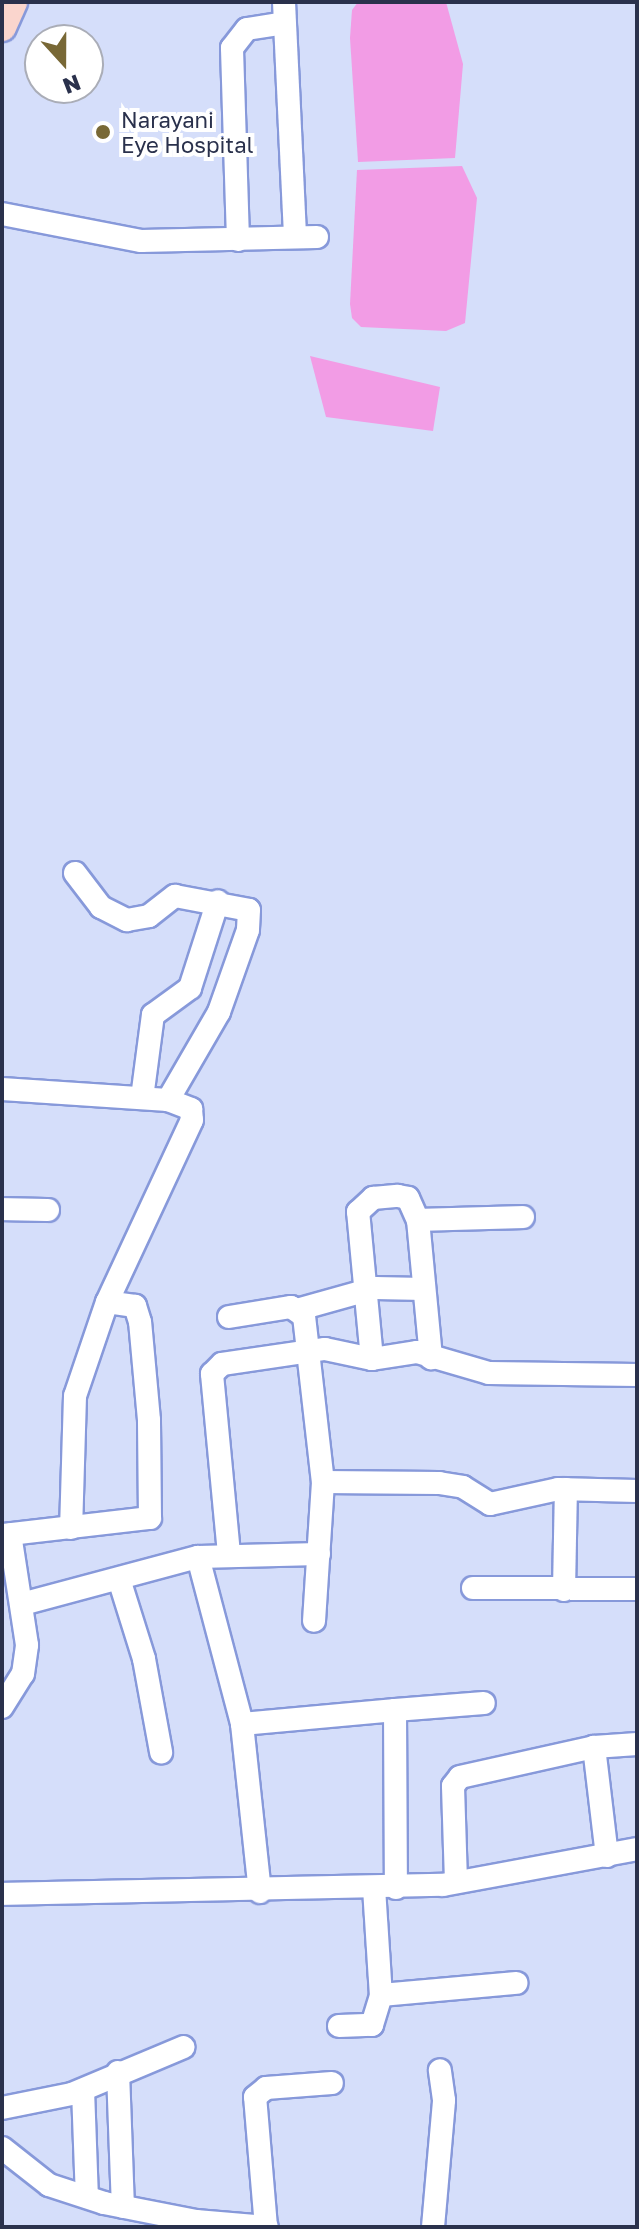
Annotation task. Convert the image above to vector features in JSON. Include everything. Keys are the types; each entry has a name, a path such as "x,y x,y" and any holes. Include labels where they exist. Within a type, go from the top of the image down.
{"main road":[{"path":"2,27 13,2"}],"street":[{"path":"2,214 141,241 238,240 306,237 285,13 247,29 232,48 238,240"},
{"path":"75,873 101,907 127,920 149,916 175,896 218,901 249,910 248,930 219,1012 168,1100"},
{"path":"142,1098 153,1015 190,988 218,901"},
{"path":"2,1089 168,1100 191,1109 192,1120 107,1302 75,1396 71,1528"},
{"path":"372,1359 358,1225 364,1203 408,1198 418,1220 431,1358"},
{"path":"2,1209 48,1210"},
{"path":"418,1220 523,1217"},
{"path":"229,1317 300,1309 365,1291 424,1289"},
{"path":"2,1707 23,1674 27,1645 22,1604 6,1535 145,1522 151,1515 140,1322 135,1306 107,1302"},
{"path":"300,1309 309,1354 323,1482 314,1621"},
{"path":"229,1554 212,1374 222,1364 309,1354 325,1349 372,1359 402,1352 489,1373 637,1375"},
{"path":"323,1482 439,1483 463,1487 490,1504 566,1489 637,1491"},
{"path":"564,1590 566,1489"},
{"path":"22,1604 198,1557 319,1554"},
{"path":"198,1557 242,1724 260,1892"},
{"path":"119,1579 144,1659 161,1752"},
{"path":"473,1588 637,1589"},
{"path":"242,1724 484,1703"},
{"path":"339,2026 372,2025 381,1995 395,1710"},
{"path":"456,1882 453,1786 460,1777 594,1747 637,1744"},
{"path":"594,1747 607,1856"},
{"path":"2,1894 385,1888 456,1882 637,1849"},
{"path":"381,1995 516,1983"},
{"path":"3,2105 83,2090 118,2072 184,2047"},
{"path":"433,2227 444,2100 440,2070"},
{"path":"118,2072 135,2215"},
{"path":"2,2148 49,2185 135,2215 266,2227 255,2097 266,2088 332,2083"},
{"path":"83,2090 87,2197"}],"shaded area":[{"path":"358,2 446,2 463,64 455,158 358,162 350,38 352,10"},
{"path":"462,166 477,198 465,323 446,331 361,327 352,318 350,304 357,170"},
{"path":"310,356 440,387 433,431 326,417"}],"place":[{"name":"Narayani Eye Hospital","path":"103,132"}]}
